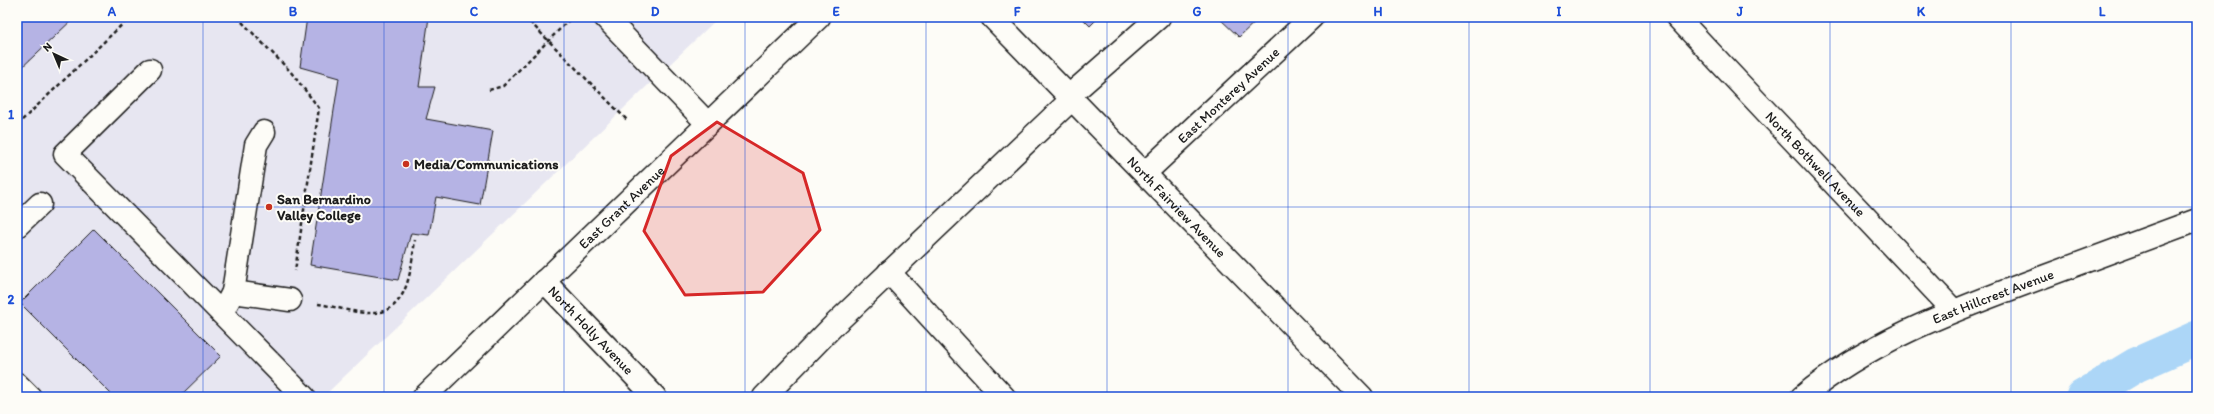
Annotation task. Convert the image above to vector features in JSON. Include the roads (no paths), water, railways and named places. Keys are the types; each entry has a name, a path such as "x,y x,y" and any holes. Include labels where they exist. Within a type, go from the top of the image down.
{"street":[{"path":"605,17 707,123"},
{"name":"East Grant Avenue","path":"424,397 707,123 819,17"},
{"name":"North Fairview Avenue","path":"992,17 1362,397"},
{"path":"764,397 889,272 1071,98 1159,17"},
{"name":"East Monterey Avenue","path":"1144,173 1312,17"},
{"name":"North Bothwell Avenue","path":"1677,17 1954,311"},
{"path":"150,70 65,154 304,397"},
{"path":"222,313 232,292 256,145 264,132"},
{"path":"17,226 40,204"},
{"name":"East Hillcrest Avenue","path":"1802,397 1816,385 1877,345 1954,311 2197,220"},
{"path":"889,272 1004,397"},
{"name":"North Holly Avenue","path":"544,281 655,397"},
{"path":"232,292 290,300"},
{"path":"17,384 30,397"}],"waterway":[{"path":"2083,397 2136,365 2197,338"}],"place":[{"name":"Media/Communications","path":"406,164"},
{"name":"San Bernardino Valley College","path":"269,207"}]}
